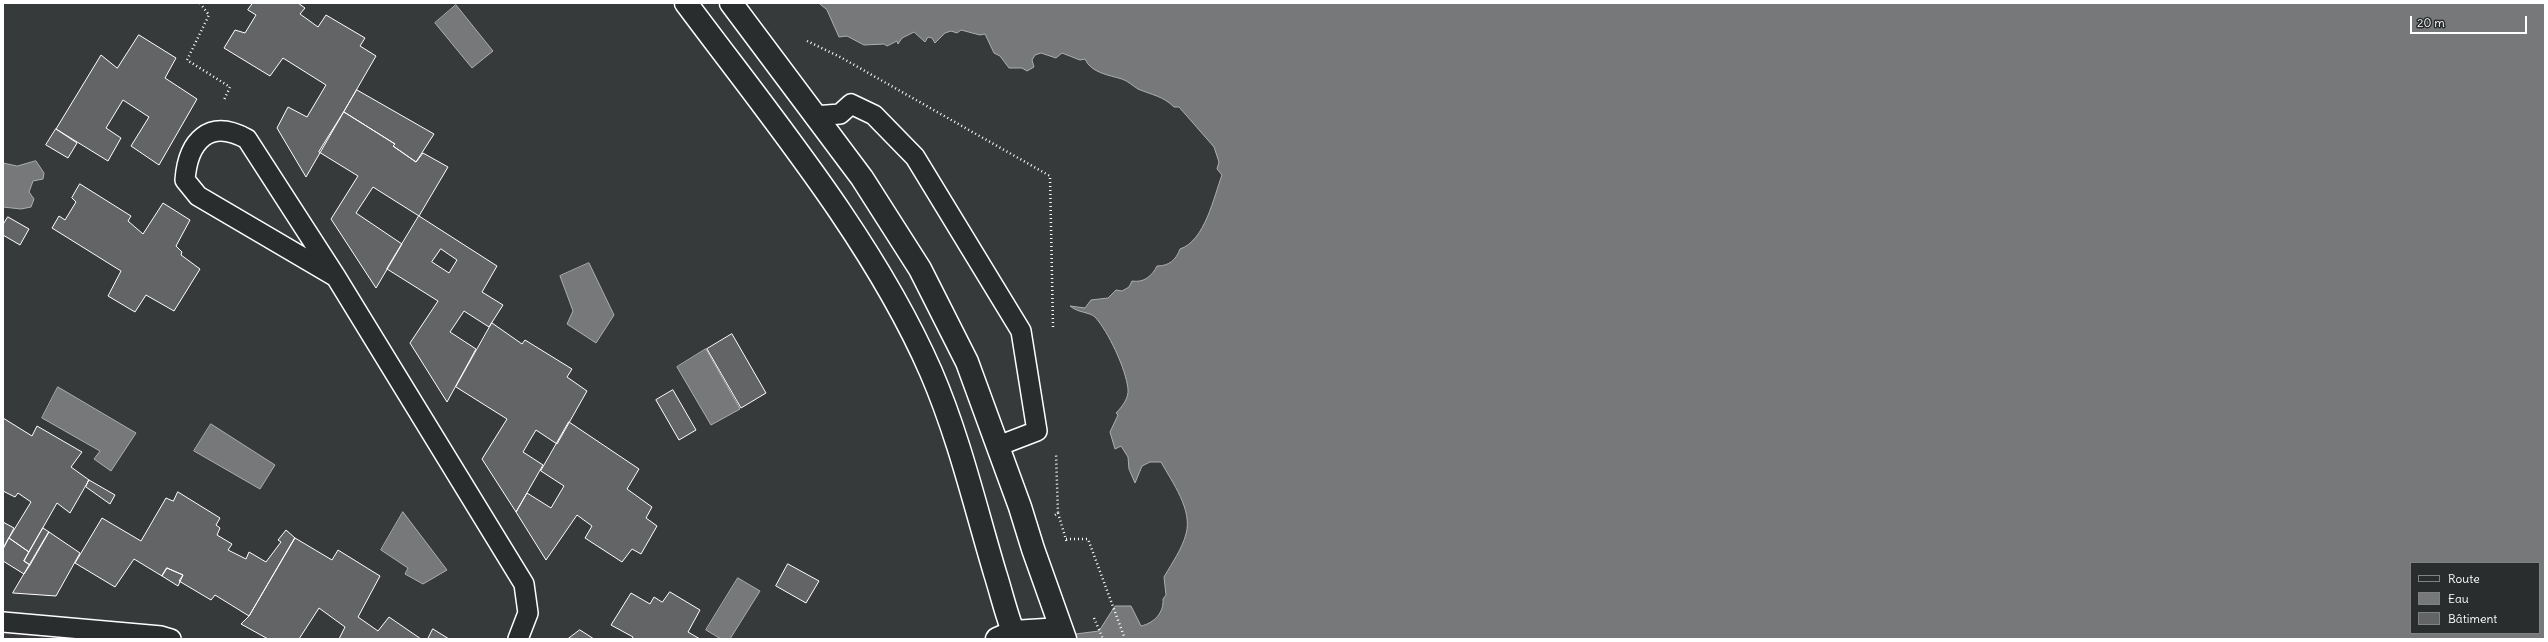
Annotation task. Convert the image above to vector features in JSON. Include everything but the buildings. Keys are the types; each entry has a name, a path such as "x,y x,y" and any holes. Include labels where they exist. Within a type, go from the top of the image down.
{"main road":[{"path":"686,3 832,200 890,292 931,372 962,452 978,520 1009,637 1060,626 998,446 967,362 920,270 862,178 814,116 731,3"}],"lane":[{"path":"814,116 840,114 851,104 874,115 915,157 1021,331 1037,431 998,446"},
{"path":"336,276 198,196 185,180 187,160 200,140 212,131 233,132 247,139 336,276 524,584 528,613 518,639"},
{"path":"3,622 161,636 171,639"}],"path":[{"path":"200,3 209,15 187,60 230,86 212,131"},
{"path":"1066,539 1088,539 1125,639"}],"water":[{"path":"819,3 2545,3 2545,639 1069,639 1068,635 1099,631 1115,606 1131,606 1141,626 1154,620 1162,609 1163,599 1166,595 1164,577 1182,545 1186,534 1187,525 1187,515 1180,496 1161,462 1150,462 1142,466 1135,483 1129,469 1128,457 1121,446 1115,449 1110,432 1118,415 1116,413 1123,405 1128,392 1124,371 1111,341 1100,323 1093,315 1070,306 1085,308 1091,300 1108,298 1116,290 1122,291 1129,287 1132,281 1144,280 1153,273 1157,266 1172,262 1180,249 1189,244 1196,237 1202,228 1212,206 1222,175 1217,169 1219,162 1214,147 1179,107 1174,107 1161,98 1138,89 1124,80 1106,75 1096,70 1088,64 1085,59 1080,60 1062,53 1056,58 1041,53 1035,55 1032,60 1034,67 1027,71 1022,68 1009,68 1000,56 994,53 985,34 980,35 961,30 957,33 951,31 945,33 935,43 932,38 928,37 925,42 914,32 902,38 898,44 897,41 887,46 884,44 864,45 847,36 839,37 827,10"},
{"path":"456,5 493,51 472,68 435,23"},
{"path":"36,161 44,173 43,179 33,181 29,192 34,199 31,207 21,209 3,207 3,163 17,166"},
{"path":"589,263 614,315 596,343 567,324 573,311 560,276"},
{"path":"706,349 740,409 711,425 677,367"},
{"path":"58,387 136,433 111,471 94,459 100,451 42,418"},
{"path":"211,424 275,465 260,489 194,451"},
{"path":"403,512 447,570 423,584 405,574 408,568 381,550"},
{"path":"738,578 760,591 730,639 721,639 706,630"}]}
